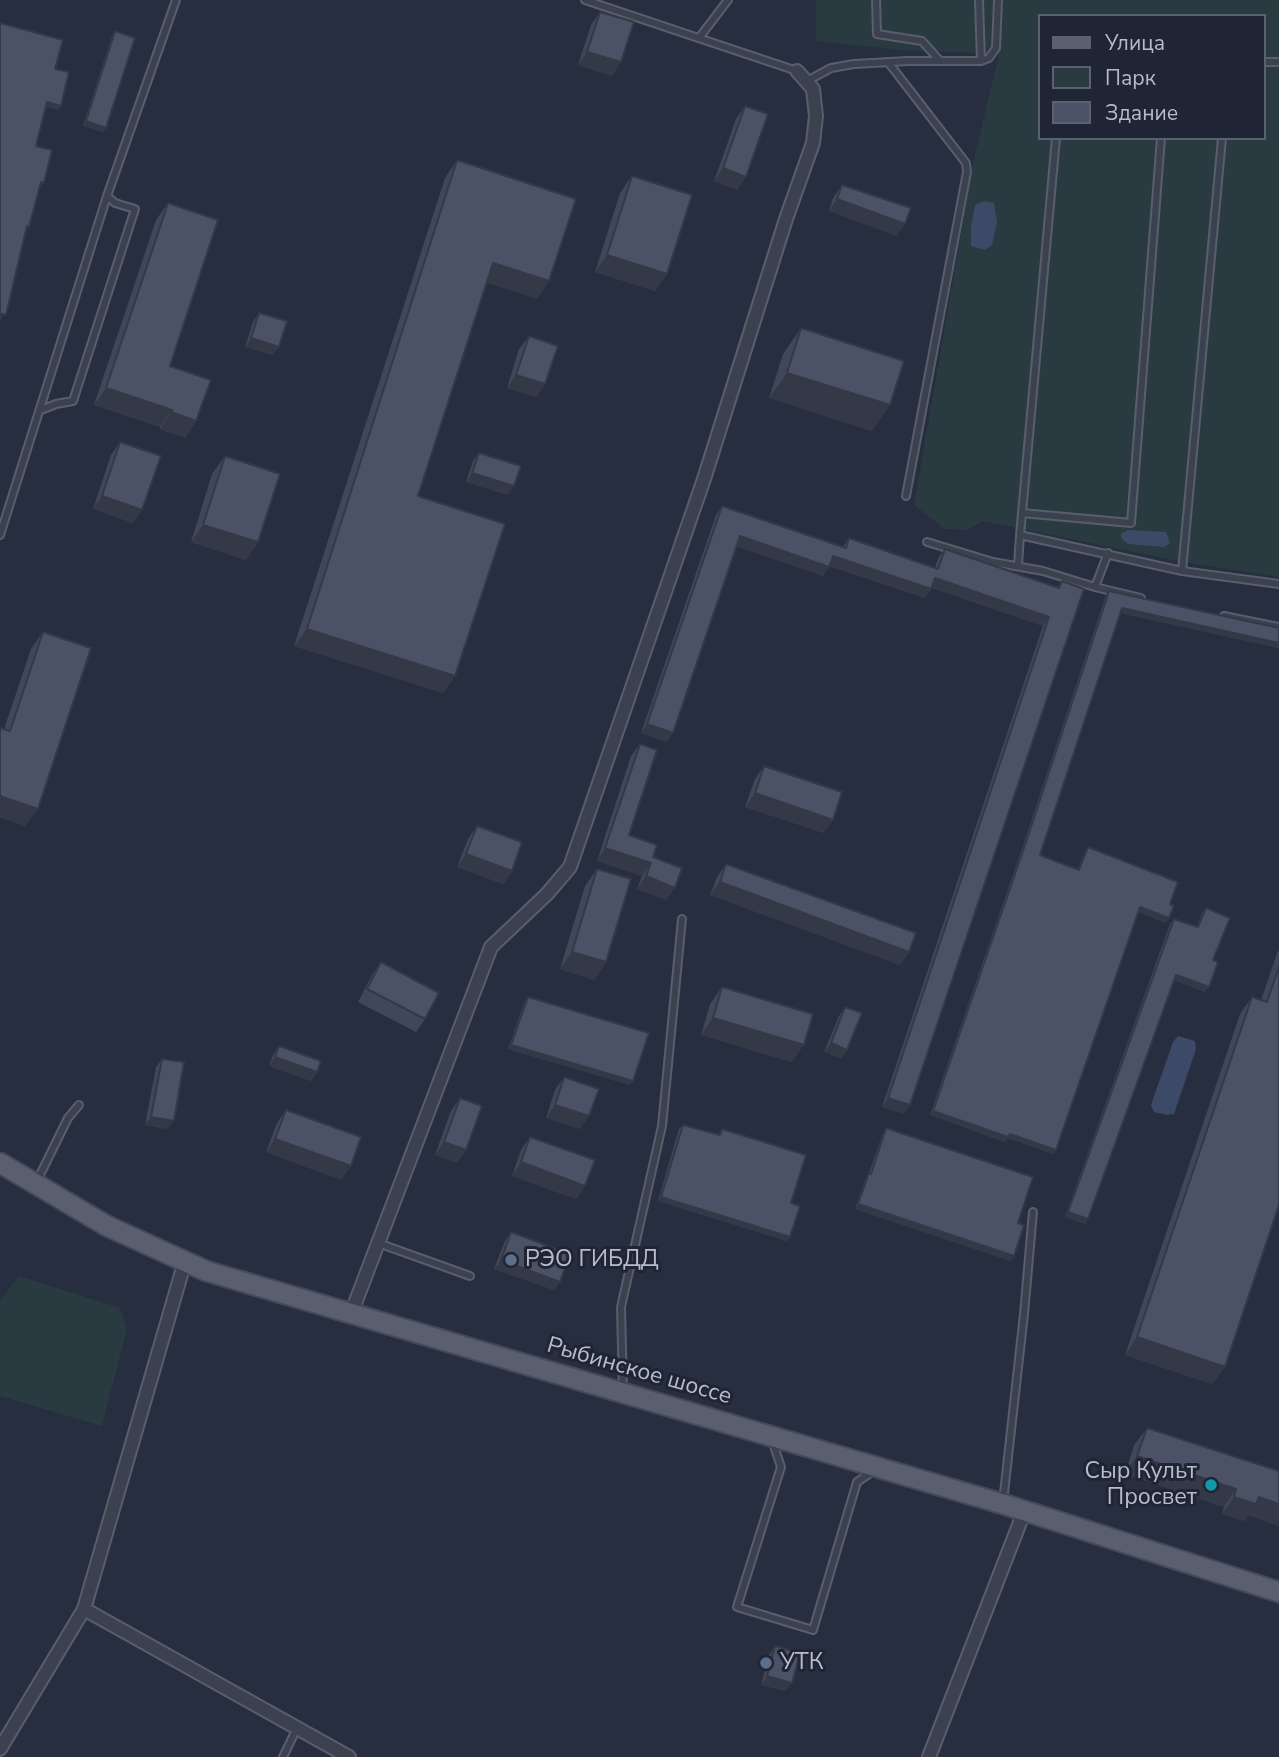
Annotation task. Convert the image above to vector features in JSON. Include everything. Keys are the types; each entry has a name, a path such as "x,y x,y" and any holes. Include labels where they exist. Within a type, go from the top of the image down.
{"main road":[{"name":"Рыбинское шоссе","path":"0,1163 107,1226 206,1270 1003,1504 1279,1592"}],"street":[{"path":"351,1314 491,947 547,894 570,867 704,479 786,219 813,143 816,116 813,89 797,71"},
{"path":"0,1749 84,1609 185,1261"},
{"path":"929,1757 1024,1512"},
{"path":"84,1609 349,1757"}],"lane":[{"path":"0,535 107,197 176,0"},
{"path":"585,0 797,71"},
{"path":"699,38 729,0"},
{"path":"876,0 877,34 922,41 940,61"},
{"path":"979,0 981,61"},
{"path":"807,81 831,68 888,62 981,61 989,58 996,48 998,0"},
{"path":"888,62 966,163 967,172 906,496"},
{"path":"1018,566 1056,140"},
{"path":"1022,513 1131,523 1161,140"},
{"path":"1182,571 1222,140"},
{"path":"41,410 73,401 135,209 115,203 107,197"},
{"path":"1020,535 1182,571 1279,584"},
{"path":"927,542 993,562 1043,571 1146,599"},
{"path":"1096,587 1108,553"},
{"path":"1220,615 1279,627"},
{"path":"623,1392 621,1307 662,1126 682,919"},
{"path":"36,1184 68,1118 79,1105"},
{"path":"1003,1504 1033,1212"},
{"path":"378,1243 470,1276"},
{"path":"771,1435 781,1467 737,1607 762,1615 813,1630 857,1482 878,1468"},
{"path":"283,1757 297,1728"}],"green space":[{"path":"816,0 1279,0 1279,577 1183,562 983,521 967,530 945,529 914,505 974,159 999,54 899,50 816,41"},
{"path":"19,1276 120,1308 127,1328 102,1426 0,1396 0,1301"}],"water":[{"path":"984,201 994,203 997,222 992,245 985,250 971,246 975,205"},
{"path":"1128,530 1166,532 1170,543 1164,547 1128,544 1121,538 1121,534"},
{"path":"1178,1036 1195,1041 1196,1049 1174,1114 1167,1115 1154,1112 1151,1105 1173,1042"}],"building":[{"path":"600,12 634,22 621,62 587,52"},
{"path":"0,23 63,40 55,69 69,72 61,106 47,102 36,146 52,150 44,183 41,182 29,227 27,226 6,315 2,314 0,320"},
{"path":"115,31 135,38 106,128 86,121"},
{"path":"745,106 768,114 746,177 723,168"},
{"path":"457,160 576,199 549,281 493,263 418,496 505,524 455,676 307,629"},
{"path":"632,176 692,195 667,274 607,255"},
{"path":"842,185 911,208 905,224 837,199"},
{"path":"168,203 218,220 170,366 211,380 196,421 106,388"},
{"path":"259,313 287,321 279,347 251,338"},
{"path":"801,328 904,361 890,405 787,373"},
{"path":"529,336 558,346 545,384 516,375"},
{"path":"120,442 161,456 142,510 102,496"},
{"path":"479,453 521,466 514,486 472,473"},
{"path":"225,456 280,474 258,542 203,525"},
{"path":"722,506 846,548 849,538 938,569 945,549 1059,588 1062,581 1084,589 910,1105 888,1098 1049,617 935,578 931,589 833,556 829,567 740,536 673,733 647,724"},
{"path":"1109,591 1279,628 1279,643 1122,608 1040,855 1079,870 1088,847 1178,882 1170,904 1174,906 1169,918 1140,907 1056,1150 1010,1134 1008,1137 933,1111"},
{"path":"43,632 91,648 38,809 0,796 0,728 10,731"},
{"path":"640,744 657,750 629,835 657,845 653,857 682,868 675,888 646,876 651,863 605,848"},
{"path":"764,766 842,792 833,820 755,793"},
{"path":"477,826 522,842 512,871 466,854"},
{"path":"726,864 916,933 909,952 720,882"},
{"path":"597,869 631,879 606,962 572,952"},
{"path":"1206,908 1230,918 1213,960 1218,962 1209,987 1176,975 1088,1219 1068,1212 1174,919 1198,927"},
{"path":"381,962 439,993 425,1019 367,989"},
{"path":"1279,967 1279,1205 1225,1367 1137,1337 1252,997 1267,1002"},
{"path":"722,987 813,1014 804,1045 713,1018"},
{"path":"528,997 649,1033 633,1081 511,1045"},
{"path":"845,1007 862,1013 847,1050 831,1043"},
{"path":"279,1046 321,1061 317,1072 275,1057"},
{"path":"162,1059 184,1062 174,1121 151,1117"},
{"path":"564,1077 599,1089 589,1116 555,1105"},
{"path":"460,1098 482,1106 466,1150 444,1142"},
{"path":"286,1110 361,1137 351,1166 275,1139"},
{"path":"683,1125 720,1135 722,1129 806,1155 791,1203 800,1206 790,1237 661,1197"},
{"path":"886,1128 1033,1177 1018,1223 1024,1225 1014,1256 858,1204"},
{"path":"530,1137 595,1160 585,1186 521,1162"},
{"path":"511,1232 570,1254 560,1282 501,1260"},
{"path":"1147,1428 1279,1471 1279,1504 1259,1497 1256,1504 1234,1497 1236,1489 1137,1456"},
{"path":"775,1646 800,1653 792,1683 767,1676"}],"place":[{"name":"РЭО ГИБДД","path":"511,1260"},
{"name":"Сыр Культ Просвет","path":"1211,1485"},
{"name":"УТК","path":"766,1663"}]}
